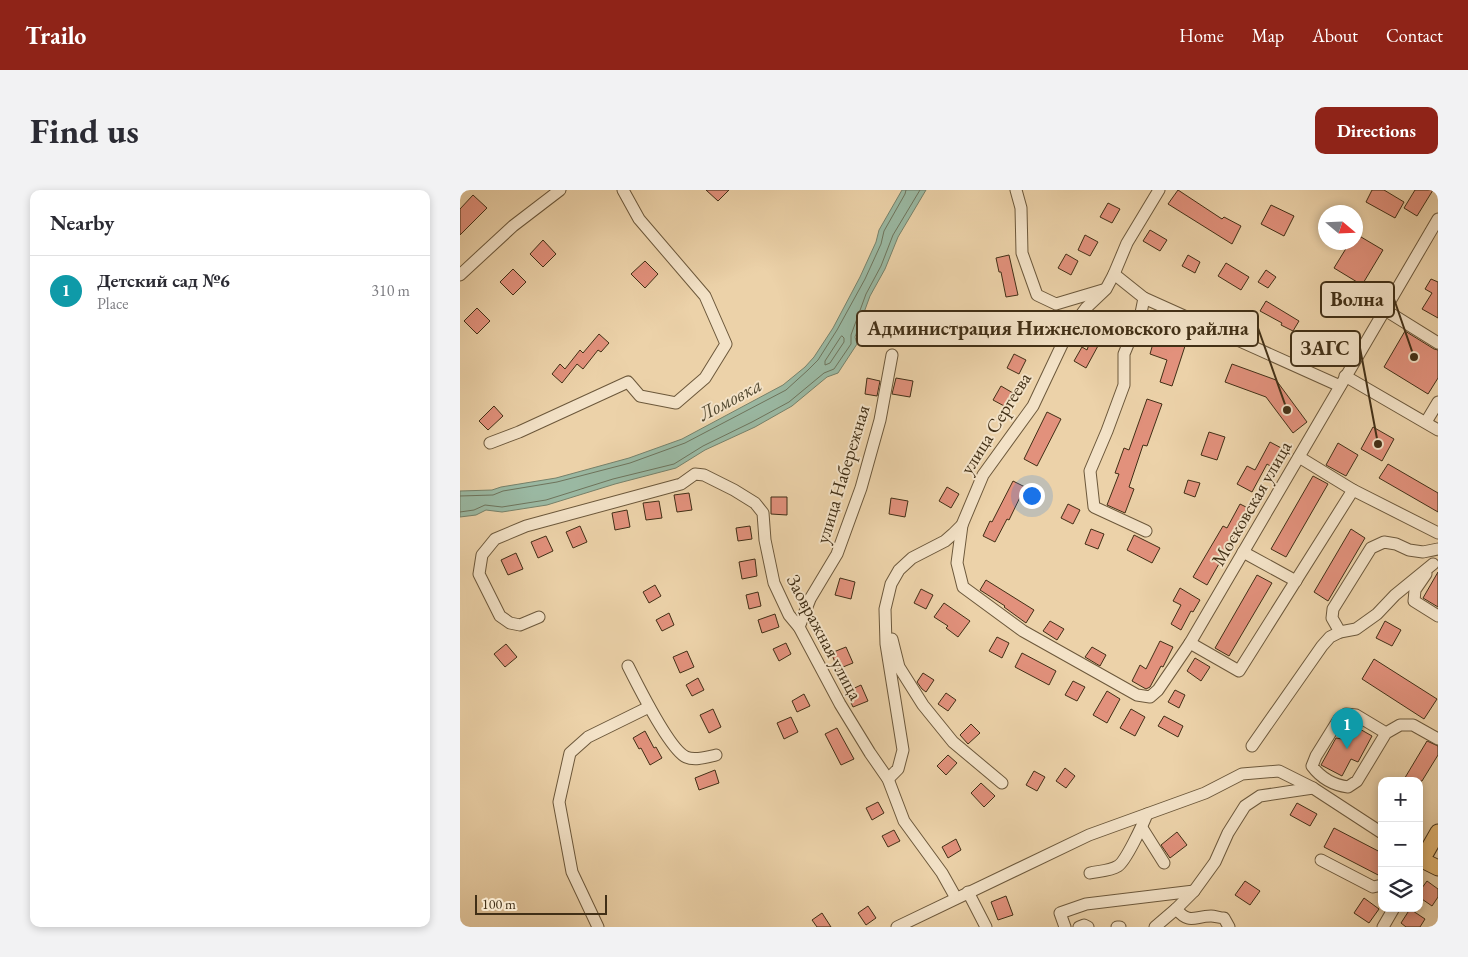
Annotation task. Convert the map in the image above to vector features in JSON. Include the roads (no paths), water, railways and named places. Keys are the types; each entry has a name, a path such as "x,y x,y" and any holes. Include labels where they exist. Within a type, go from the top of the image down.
{"main road":[{"path":"1423,856 1438,832"},
{"path":"1423,862 1438,868"}],"street":[{"path":"460,275 513,226 560,190"},
{"path":"490,443 519,432 628,382 640,396 676,403 705,378 726,344 705,296 639,219 623,190"},
{"path":"1016,190 1021,208 1022,253 1037,295 1056,304 1106,289"},
{"name":"улица Сергеева","path":"888,779 898,769 903,750 886,644 884,609 891,584 899,570 912,558 935,546 953,534 962,525 983,475 1033,406 1067,334 1086,308 1106,289 1128,242 1159,190"},
{"name":"Московская улица","path":"957,563 963,587 1023,631 1137,695 1150,696 1158,690 1190,643 1438,219"},
{"path":"1114,274 1144,298 1342,381 1426,422 1438,430"},
{"path":"1144,298 1141,313 1124,354 1124,385 1090,471 1094,507 1146,531"},
{"path":"1385,310 1438,343"},
{"name":"улица Набережная","path":"799,627 810,599 837,554 861,488 880,420 892,354"},
{"path":"1426,422 1438,402"},
{"path":"1299,457 1353,490 1438,533"},
{"name":"Заовражная улица","path":"539,617 520,625 510,623 500,616 479,574 482,555 494,539 526,526 681,484 695,474 704,475 755,502 763,513 764,540 774,583 789,616 799,627 840,704 888,779 904,821 942,873 956,898"},
{"path":"1190,643 1240,671 1353,490"},
{"path":"957,563 962,525"},
{"path":"1340,632 1332,618 1333,609 1371,548 1384,542 1396,544 1409,550 1423,552 1438,549"},
{"path":"935,546 948,549 957,563"},
{"path":"1242,552 1296,581"},
{"path":"1252,746 1330,637 1340,632 1356,629 1377,614 1435,560"},
{"path":"1435,560 1415,590 1414,601 1438,616"},
{"path":"884,609 898,667 923,705 954,742 1002,783"},
{"path":"628,666 649,707 677,751 686,758 698,759 716,755"},
{"path":"598,927 572,872 559,802 568,761 570,753 588,737 649,707"},
{"path":"1386,733 1356,716 1346,714 1338,719 1312,766 1318,774 1337,785 1348,787 1357,781 1386,733 1400,725 1413,725 1436,734"},
{"path":"897,927 1089,835 1205,793 1242,774 1279,771 1313,788 1378,830"},
{"path":"1155,927 1194,891 1215,862 1228,833 1245,806 1260,796 1313,788"},
{"path":"1090,873 1111,869 1120,865 1142,828 1147,814"},
{"path":"1142,828 1164,863"},
{"path":"1321,860 1373,887 1378,886"},
{"path":"1065,927 1060,913 1086,904 1194,891"},
{"path":"968,892 986,927"},
{"path":"1176,909 1182,916 1191,919 1211,916 1224,918 1229,927"},
{"path":"1383,927 1392,912"},
{"path":"1079,927 1084,925 1088,927"}],"water":[{"path":"902,190 926,190 898,237 885,269 870,296 855,337 857,344 838,373 827,377 792,406 755,427 705,450 676,468 547,505 502,512 486,510 476,515 460,517 460,491 492,490 556,478 629,458 682,439 783,385 814,357 833,328 860,277 876,242 879,230"}],"place":[{"name":"Волна","path":"1414,357"},
{"name":"Администрация Нижнеломовского райлна","path":"1287,410"},
{"name":"ЗАГС","path":"1378,444"},
{"name":"Детский сад №6","path":"1347,749"}],"water label":[{"name":"Ломовка","path":"730,399"}]}
